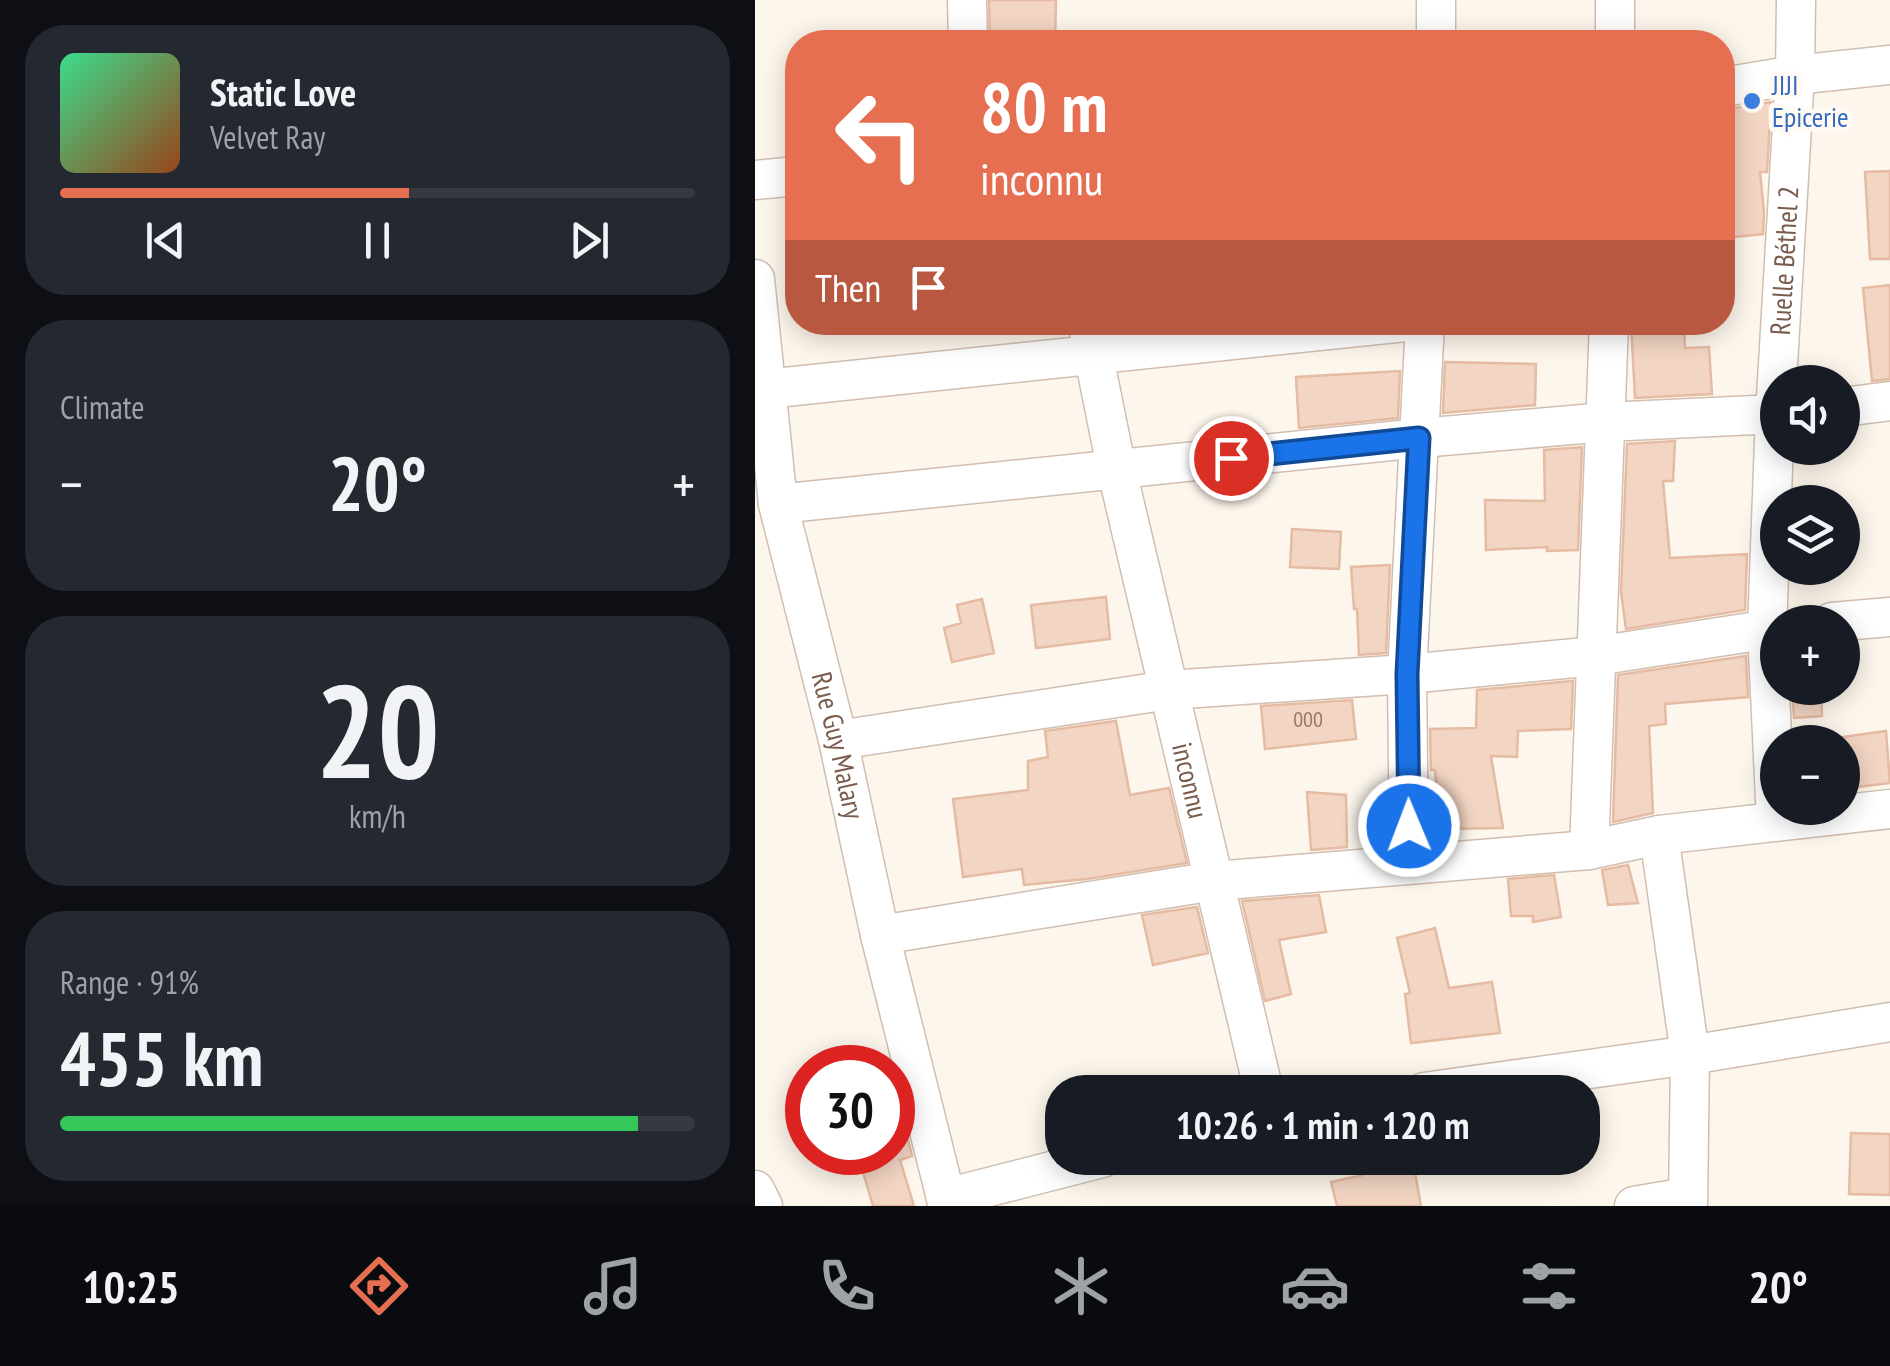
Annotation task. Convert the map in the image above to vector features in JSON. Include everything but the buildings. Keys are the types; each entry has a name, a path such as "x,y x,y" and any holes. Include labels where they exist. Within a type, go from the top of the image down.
{"street":[{"path":"967,0 968,30"},
{"path":"1436,30 1437,0"},
{"path":"1615,0 1615,30"},
{"name":"Ruelle Béthel 2","path":"1780,365 1796,0"},
{"path":"1735,85 1795,74 1890,65"},
{"path":"755,180 785,177"},
{"name":"Rue Guy Malary","path":"755,279 777,504 838,740 880,935 947,1202"},
{"path":"766,390 1090,338 1149,335"},
{"path":"1409,863 1407,674 1424,335"},
{"path":"1589,850 1609,335"},
{"name":"inconnu","path":"1090,338 1117,471 1260,1075"},
{"path":"1860,405 1890,401"},
{"path":"777,504 1419,438 1606,422 1760,416"},
{"name":"Ruelle Béthel 2","path":"1773,605 1776,465"},
{"path":"1860,619 1890,616"},
{"path":"838,740 1169,690 1596,656 1760,630"},
{"path":"1860,811 1890,808"},
{"path":"880,935 1214,881 1589,850 1659,835 1760,822"},
{"path":"1635,1206 1688,1202 1690,1055 1659,835"},
{"path":"1546,1075 1890,1022"},
{"path":"947,1202 1045,1174"},
{"path":"755,1190 763,1206"}],"place":[{"name":"JIJI Epicerie","path":"1752,101"}],"route":[{"path":"1231,458 1419,438 1407,674 1409,826"}]}
